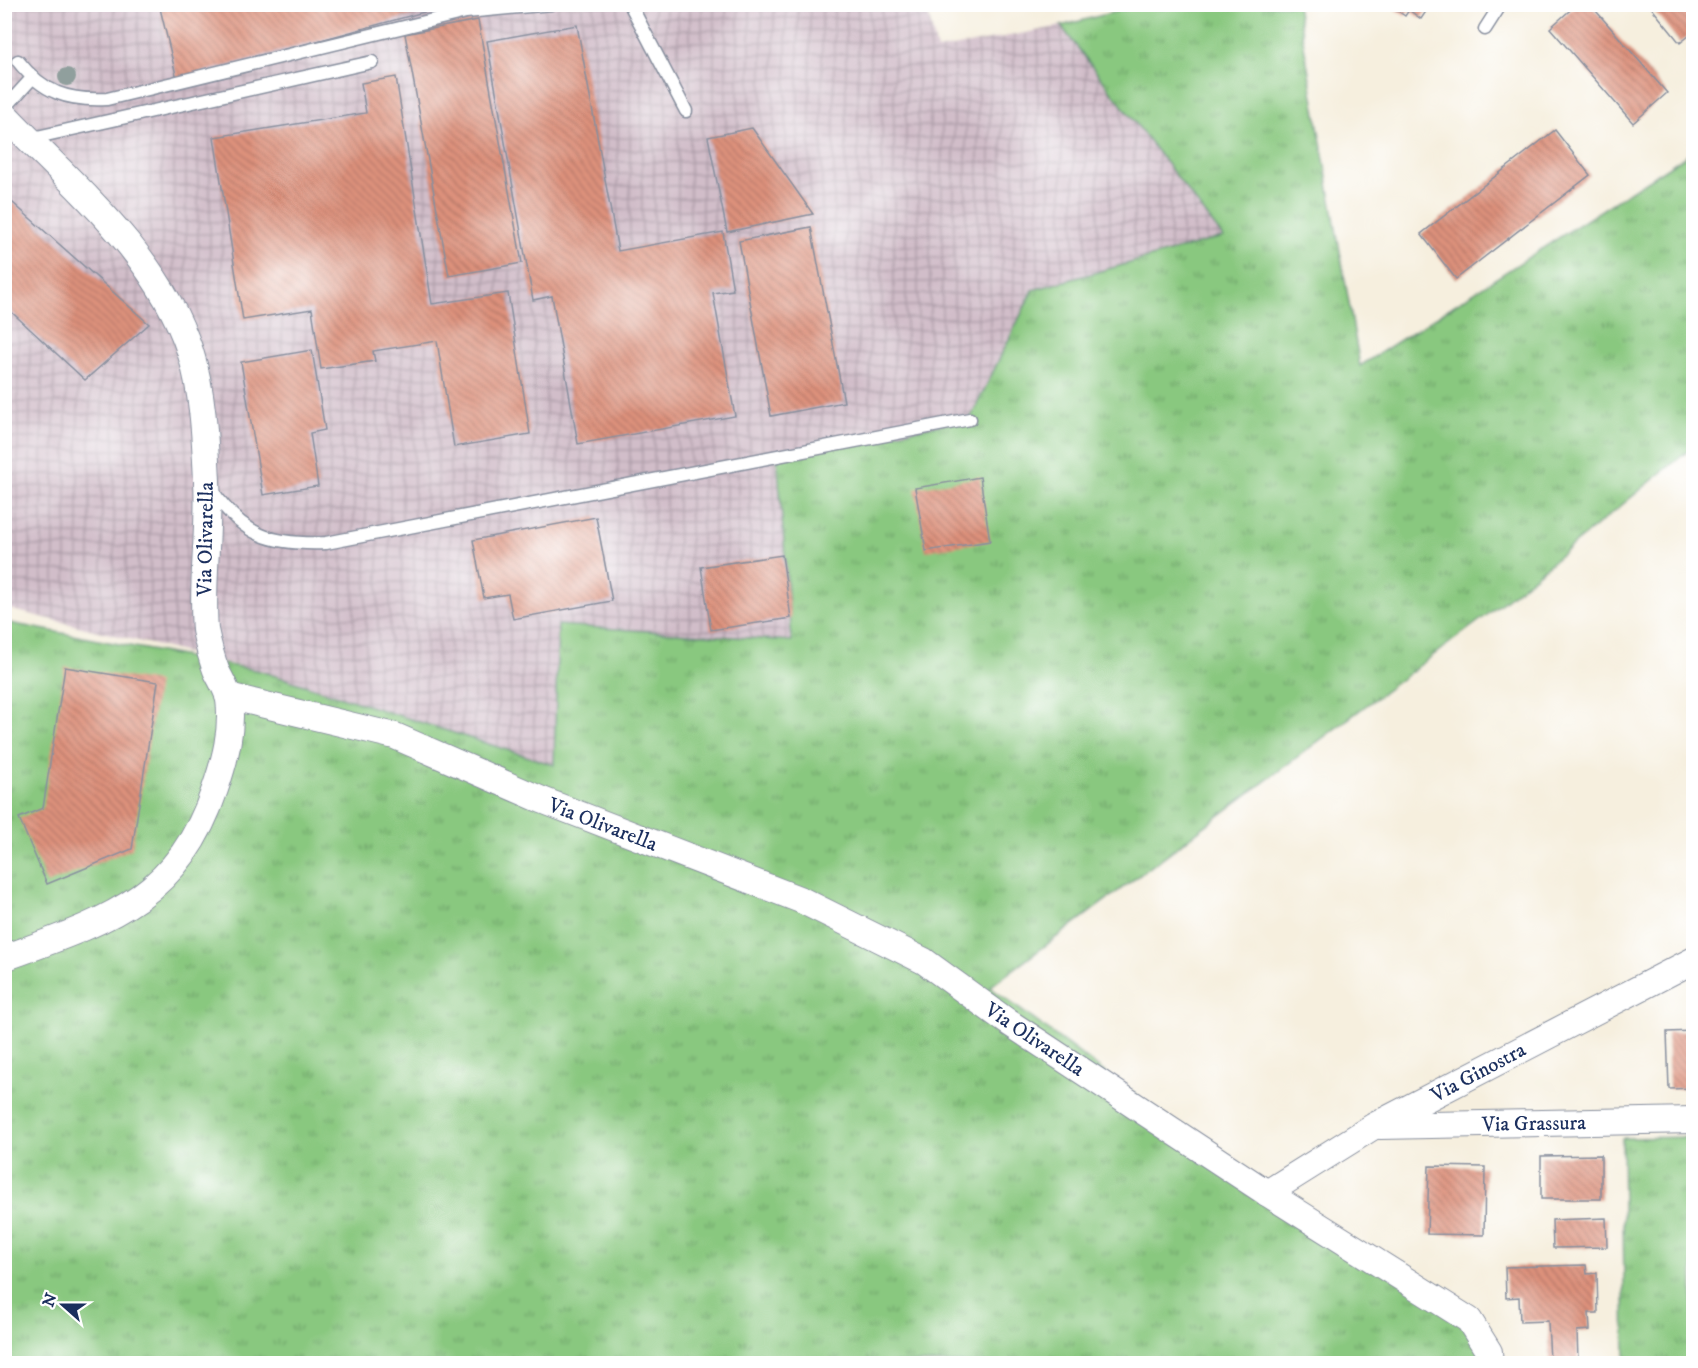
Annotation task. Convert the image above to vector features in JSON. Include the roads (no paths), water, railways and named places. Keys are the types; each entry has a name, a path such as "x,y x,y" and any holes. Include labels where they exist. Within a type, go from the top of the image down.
{"street":[{"name":"Via Olivarella","path":"4,111 138,255 172,306 191,353 201,415 207,483 204,630 209,650 228,696 395,736 542,800 801,900 924,961 1008,1022 1267,1193 1469,1320 1489,1352 1490,1364"},
{"path":"4,958 116,913 148,892 170,872 195,837 214,793 229,737 228,696"},
{"name":"Via Ginostra","path":"1267,1193 1374,1126 1694,960"},
{"name":"Via Grassura","path":"1374,1126 1694,1120"}],"lane":[{"path":"18,61 43,86 71,99 107,99 466,12 551,4"},
{"path":"630,4 686,111"},
{"path":"1485,29 1501,4"},
{"path":"28,139 372,62"},
{"path":"4,111 33,77"},
{"path":"207,483 233,518 256,534 294,544 326,543 970,419"}]}
